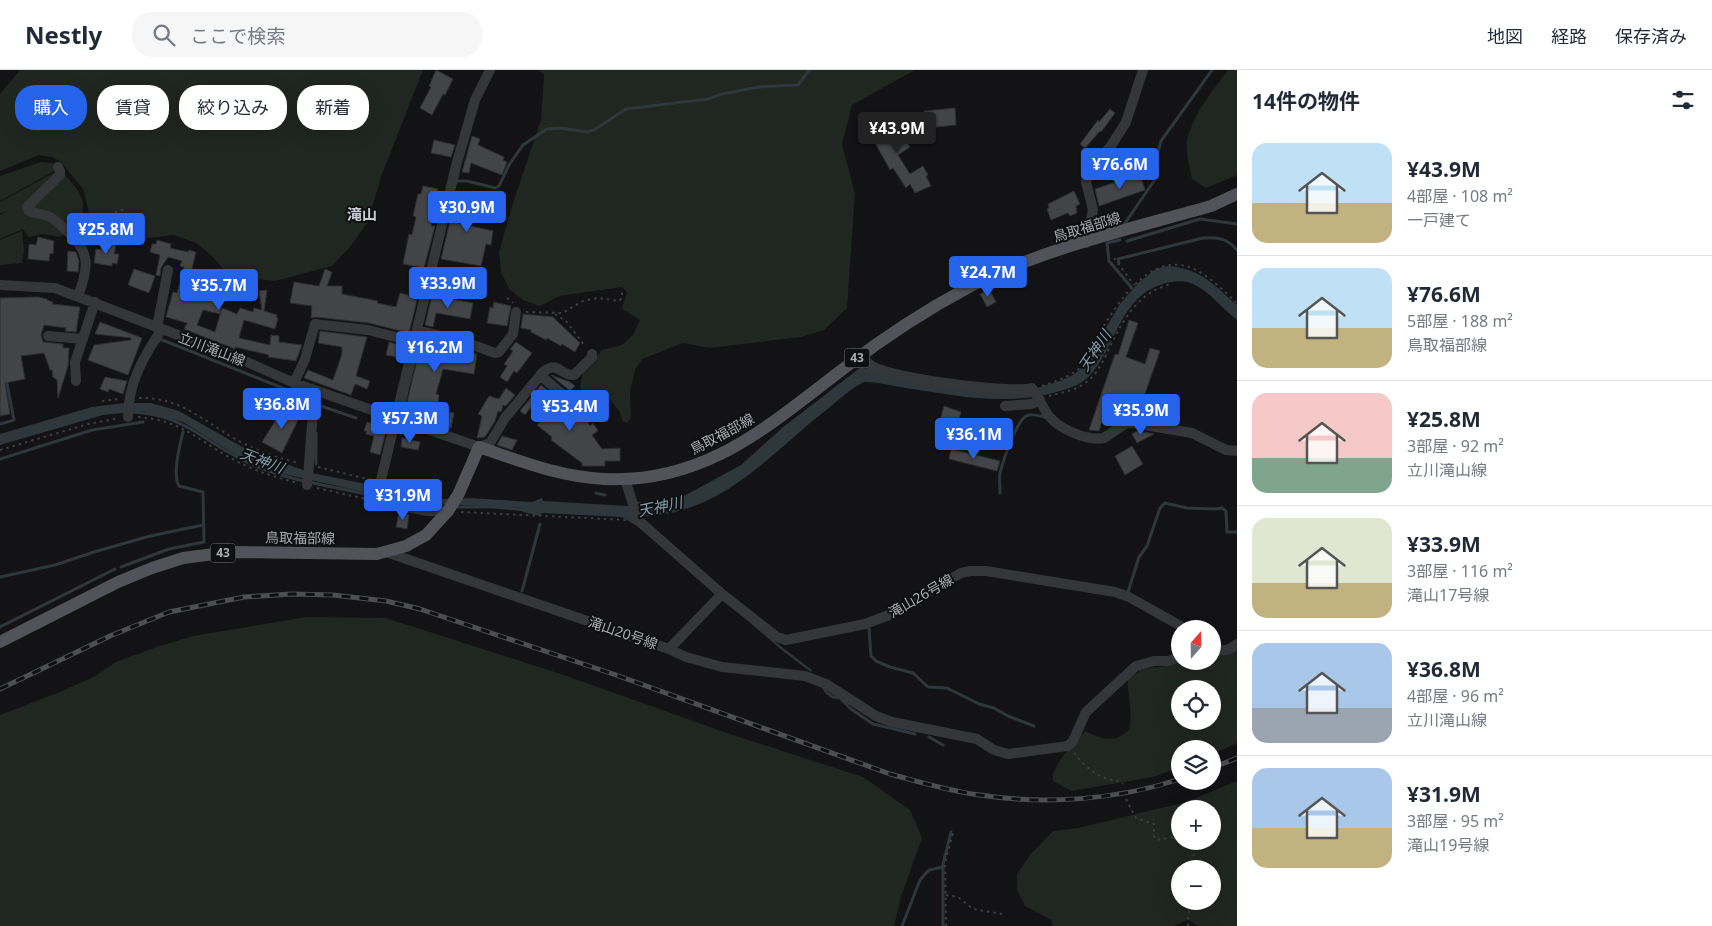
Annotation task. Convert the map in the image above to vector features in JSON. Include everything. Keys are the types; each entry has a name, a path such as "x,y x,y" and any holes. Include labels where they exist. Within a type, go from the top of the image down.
{"main road":[{"name":"鳥取福部線","path":"0,642 118,582 183,558 230,552 352,554 386,552 406,546 433,529 449,510 459,493 479,447 558,473 589,478 625,480 686,470 716,457 764,429 901,326 971,286 1036,258 1211,206 1237,194"}],"street":[{"path":"449,510 427,511 376,501 464,134 476,100 490,70"},
{"path":"1086,243 1093,210 1086,182 1091,168 1111,146 1126,122 1143,70"},
{"path":"58,167 60,175 27,207 29,211 47,216 56,221 82,246 85,255 83,281 78,296"},
{"path":"128,416 128,400 140,365 159,328 168,270"},
{"name":"立川滝山線","path":"0,285 55,288 238,358 294,383 479,447"},
{"path":"76,381 75,362 95,302"},
{"path":"417,330 499,352 513,334 516,312"},
{"path":"294,383 305,359 315,324 368,330 415,342"},
{"path":"48,336 82,339"},
{"path":"479,447 490,443 505,418 540,375 550,367 555,367 574,375 592,357 592,354"},
{"path":"860,356 872,367 934,381 1036,393"},
{"path":"557,388 568,374"},
{"path":"540,375 576,406"},
{"path":"307,485 310,464 312,414 317,391"},
{"path":"1005,406 1032,404 1036,393"},
{"path":"1036,393 1053,421 1068,430 1085,436 1104,438 1126,423 1133,423 1192,433 1226,450 1237,451"},
{"path":"625,480 638,519 722,594"},
{"name":"滝山20号線","path":"386,552 669,648 722,594"},
{"name":"滝山26号線","path":"722,594 777,637 786,640 865,624 889,615 961,573 970,571 986,571 1115,592 1129,597 1171,621"},
{"path":"1221,650 1230,650 1237,644"},
{"path":"669,648 686,657 722,667 805,676 826,684 876,716 892,722 977,740 994,750 1008,754 1068,746 1073,741 1086,712 1136,666 1171,660"}],"path":[{"path":"72,235 85,224 125,209"},
{"path":"1114,258 1134,285"},
{"path":"1036,393 1072,375 1084,364 1106,322 1134,285 1155,268 1163,266 1186,267 1203,275 1237,302"},
{"path":"1036,393 1083,385 1102,363 1122,322 1139,301 1149,292 1171,284"},
{"path":"516,312 553,313 568,310 586,300 598,298 621,300 622,291"},
{"path":"553,313 566,321 592,354"},
{"path":"102,401 163,399 188,408 253,449 275,457 310,464 330,472 380,482"},
{"path":"0,450 88,424 128,416 158,418 174,423 230,458 254,470 376,501"},
{"path":"449,510 539,517 638,519"},
{"path":"1068,746 1095,773 1110,780 1118,780 1123,784"},
{"path":"1126,799 1136,818 1154,824 1156,840 1171,838"},
{"path":"946,926 945,863 953,833"},
{"path":"946,895 958,897 973,909 1002,914"},
{"path":"1188,926 1190,910"}],"shaded area":[{"path":"20,70 423,70 381,177 368,222 350,247 332,266 275,281 247,278 223,269 212,256 196,243 174,235 125,241 95,237 85,230 82,221 89,213 83,189 61,162 52,157 39,155 0,171 0,94"},
{"path":"538,70 915,70 852,105 842,144 855,193 847,308 824,330 801,337 710,348 683,343 642,359 635,370 630,392 631,418 627,423 622,421 620,412 609,398 598,406 586,404 580,387 583,372 602,350 622,345 633,335 640,320 622,309 627,292 622,287 559,296 540,306 523,300 509,289 501,272 499,252 512,206 541,120 544,74"},
{"path":"1228,70 1237,70 1237,175 1206,188 1192,179 1188,156 1188,138 1192,124 1201,108"},
{"path":"41,162 57,164 56,170 0,201 0,176"},
{"path":"57,171 27,201 44,218 65,233 60,237 42,234 29,237 23,229 0,239 0,215 11,209 0,214 0,202"},
{"path":"65,175 75,186 83,202 78,222 79,226 73,233 30,205"},
{"path":"22,231 24,251 22,263 0,265 0,240"},
{"path":"306,617 386,618 561,674 727,733 863,777 910,810 922,838 901,897 894,926 0,926 0,715 60,692 95,676 116,662 157,647 193,636"},
{"path":"1237,649 1237,743 1221,750 1221,740 1171,740 1171,770 1153,777 1071,791 1053,781 1055,768 1085,731 1102,738 1113,739 1129,730 1128,677 1139,672 1139,669 1171,664 1171,670 1221,670 1221,655 1226,655"},
{"path":"1237,781 1237,926 1198,926 1188,920 1174,926 1053,926 1051,920 1025,906 1017,890 1017,874 1031,854 1053,831 1078,828 1171,806 1171,850 1221,850 1221,800 1191,800 1215,790 1221,790 1221,788"}],"water":[{"path":"1168,266 1189,270 1213,284 1237,305 1237,320 1205,291 1193,284 1178,281 1163,284 1149,290 1138,299 1121,322 1101,361 1085,380 1073,387 1042,396 986,399 864,382 821,414 758,468 714,497 690,507 664,514 634,517 699,577 812,670 811,672 783,651 637,526 622,517 542,513 540,516 523,512 523,508 435,504 382,496 284,474 260,466 241,458 183,422 143,411 103,415 0,445 0,434 92,407 125,403 151,403 179,411 251,452 312,473 440,499 470,498 532,502 542,498 543,501 628,506 637,502 666,501 686,495 741,465 782,428 861,367 883,373 1037,388 1073,375 1083,367 1120,304 1138,283 1156,269"}],"building":[{"path":"436,70 453,79 432,115 420,108 431,87 429,86"},
{"path":"955,108 956,125 926,128 924,111"},
{"path":"1110,109 1115,113 1101,132 1085,148 1080,144 1098,120 1099,122"},
{"path":"890,116 910,147 898,155 910,174 923,166 931,186 915,193 910,184 906,188 893,168 890,170 868,130"},
{"path":"472,136 480,139 478,145 504,157 503,160 507,162 502,175 471,163 469,173 462,172"},
{"path":"434,140 455,145 451,157 431,153"},
{"path":"1140,174 1145,190 1099,206 1095,189"},
{"path":"423,186 438,189 437,193 439,194 431,226 435,226 424,268 403,264 409,234 412,235 416,217 413,216 418,194 421,194"},
{"path":"1074,191 1080,204 1076,206 1077,213 1070,216 1068,213 1051,220 1047,209 1049,208 1048,204"},
{"path":"457,192 474,196 474,193 488,195 486,208 483,210 462,206 457,223 493,231 491,245 486,244 481,266 441,259"},
{"path":"38,237 54,241 53,254 50,253 49,261 28,259 29,244 36,245"},
{"path":"157,240 171,244 170,248 196,252 190,277 195,279 190,291 223,298 220,314 203,310 197,325 215,332 222,308 237,314 240,308 253,312 254,308 262,310 259,291 267,290 264,311 277,315 275,329 244,320 239,338 270,345 271,335 279,336 279,342 302,345 296,361 268,357 269,355 235,347 235,349 184,329 187,323 166,317 173,292 177,293 184,267 180,266 182,261 168,257 161,268 160,276 156,275 160,255 150,252 152,244 156,244"},
{"path":"103,243 116,245 114,254 119,254 117,264 112,263 112,266 94,263 96,249 101,250"},
{"path":"68,251 76,252 79,261 78,272 67,271"},
{"path":"134,269 155,276 149,293 128,285"},
{"path":"325,269 332,272 327,286 342,286 342,294 378,301 377,303 396,307 400,293 417,300 409,333 369,323 311,318 312,306 290,303 294,282 319,286"},
{"path":"989,289 996,302 987,307 980,294"},
{"path":"432,295 473,303 470,319 436,313 433,327 425,325"},
{"path":"38,297 53,302 52,304 80,307 76,332 65,331 66,328 44,325 41,335 43,342 63,344 63,348 69,348 68,366 58,398 57,380 53,377 52,370 50,370 44,353 21,356 25,379 5,383 10,414 0,416 0,298"},
{"path":"494,302 511,306 507,326 487,323 490,307 493,308"},
{"path":"523,314 553,317 580,343 575,352 562,344 561,346 547,338 546,340 531,332 531,330 521,328"},
{"path":"1129,320 1138,323 1126,357 1145,364 1150,348 1160,351 1137,416 1121,411 1118,419 1104,415 1099,431 1089,430 1115,354 1118,355"},
{"path":"100,322 142,338 128,375 88,360 94,345 131,340 131,338 95,334"},
{"path":"320,331 367,337 356,376 370,381 367,389 355,384 351,395 304,378 308,370 333,380 342,354 342,347 318,343"},
{"path":"422,338 444,344 443,349 477,354 474,374 443,369 436,394 439,395 437,412 422,410 422,412 406,407"},
{"path":"389,342 406,347 403,358 386,355"},
{"path":"516,342 532,353 517,373 514,371 507,382 500,377 507,366 504,364 513,351 510,349"},
{"path":"551,375 570,382 575,386 570,391"},
{"path":"105,377 127,381 123,394 109,389 108,392 100,389"},
{"path":"541,385 552,394 546,402 566,416 572,412 581,411 590,426 593,423 598,431 592,435 602,449 620,448 620,461 605,461 605,466 582,466 582,463 551,440 552,437 537,425 543,418 530,408 525,415 520,411"},
{"path":"506,388 515,395 506,406 503,405 501,412 498,411 495,421 485,437 477,438 482,416 478,414 489,396 499,399"},
{"path":"944,406 961,412 955,432 938,427"},
{"path":"284,407 300,416 282,453 262,442"},
{"path":"441,410 454,413 451,428 437,425"},
{"path":"367,422 387,427 380,455 370,452 374,436 366,434 367,431 364,431"},
{"path":"1137,431 1154,434 1137,443 1132,434"},
{"path":"502,436 517,440 512,450 497,445"},
{"path":"402,438 420,442 418,450 401,447"},
{"path":"1132,446 1143,464 1125,475 1115,456"},
{"path":"951,449 1000,461 997,471 949,459"},
{"path":"399,512 409,515 407,529 396,527"}],"waterway":[{"path":"456,183 456,181 467,181 495,188 499,186 509,165 523,145 547,129 561,128 587,132 594,130 626,109 708,99 722,94 759,87 798,85 809,70"},
{"path":"1123,226 1158,175 1156,159 1161,141 1212,70"},
{"path":"1127,241 1200,219 1237,224"},
{"path":"1119,263 1118,259 1203,238 1222,239 1237,250"},
{"path":"1120,240 1107,243 1109,261 1131,287"},
{"path":"159,341 160,339 290,391"},
{"path":"402,413 414,362"},
{"path":"0,424 14,420 6,379"},
{"path":"318,405 356,418"},
{"path":"130,412 167,418 183,425 225,451 272,472 376,496"},
{"path":"1000,493 1000,473 1018,426 1028,415 1045,417"},
{"path":"0,459 92,430 143,422"},
{"path":"121,567 169,549 204,542 203,492 179,486 177,481 177,459 183,432"},
{"path":"316,433 316,464"},
{"path":"596,493 605,495"},
{"path":"411,503 435,506"},
{"path":"1128,592 1139,557 1147,546 1160,508 1165,503 1187,508 1222,508 1226,511 1227,532 1237,532"},
{"name":"天神川","path":"454,507 493,507 527,510"},
{"path":"522,591 540,524"},
{"path":"0,577 55,565 150,536 203,525"},
{"path":"0,627 115,569"},
{"path":"869,629 871,656 876,661 913,673 928,687 947,688 979,704 994,708 1008,716 1034,726"},
{"path":"823,687 827,693 833,697 840,698 851,709 873,724 915,734"},
{"path":"929,737 943,745"},
{"path":"943,926 943,864 951,832"},
{"path":"902,926 920,880 929,870 943,867"}],"railway":[{"path":"0,689 110,636 169,612 244,597 292,594 333,595 386,601 420,609 616,675 890,774 957,791 1030,800 1081,799 1131,792 1171,782"},
{"path":"1221,764 1237,758"}],"district":[{"name":"滝山","path":"362,215"}]}
